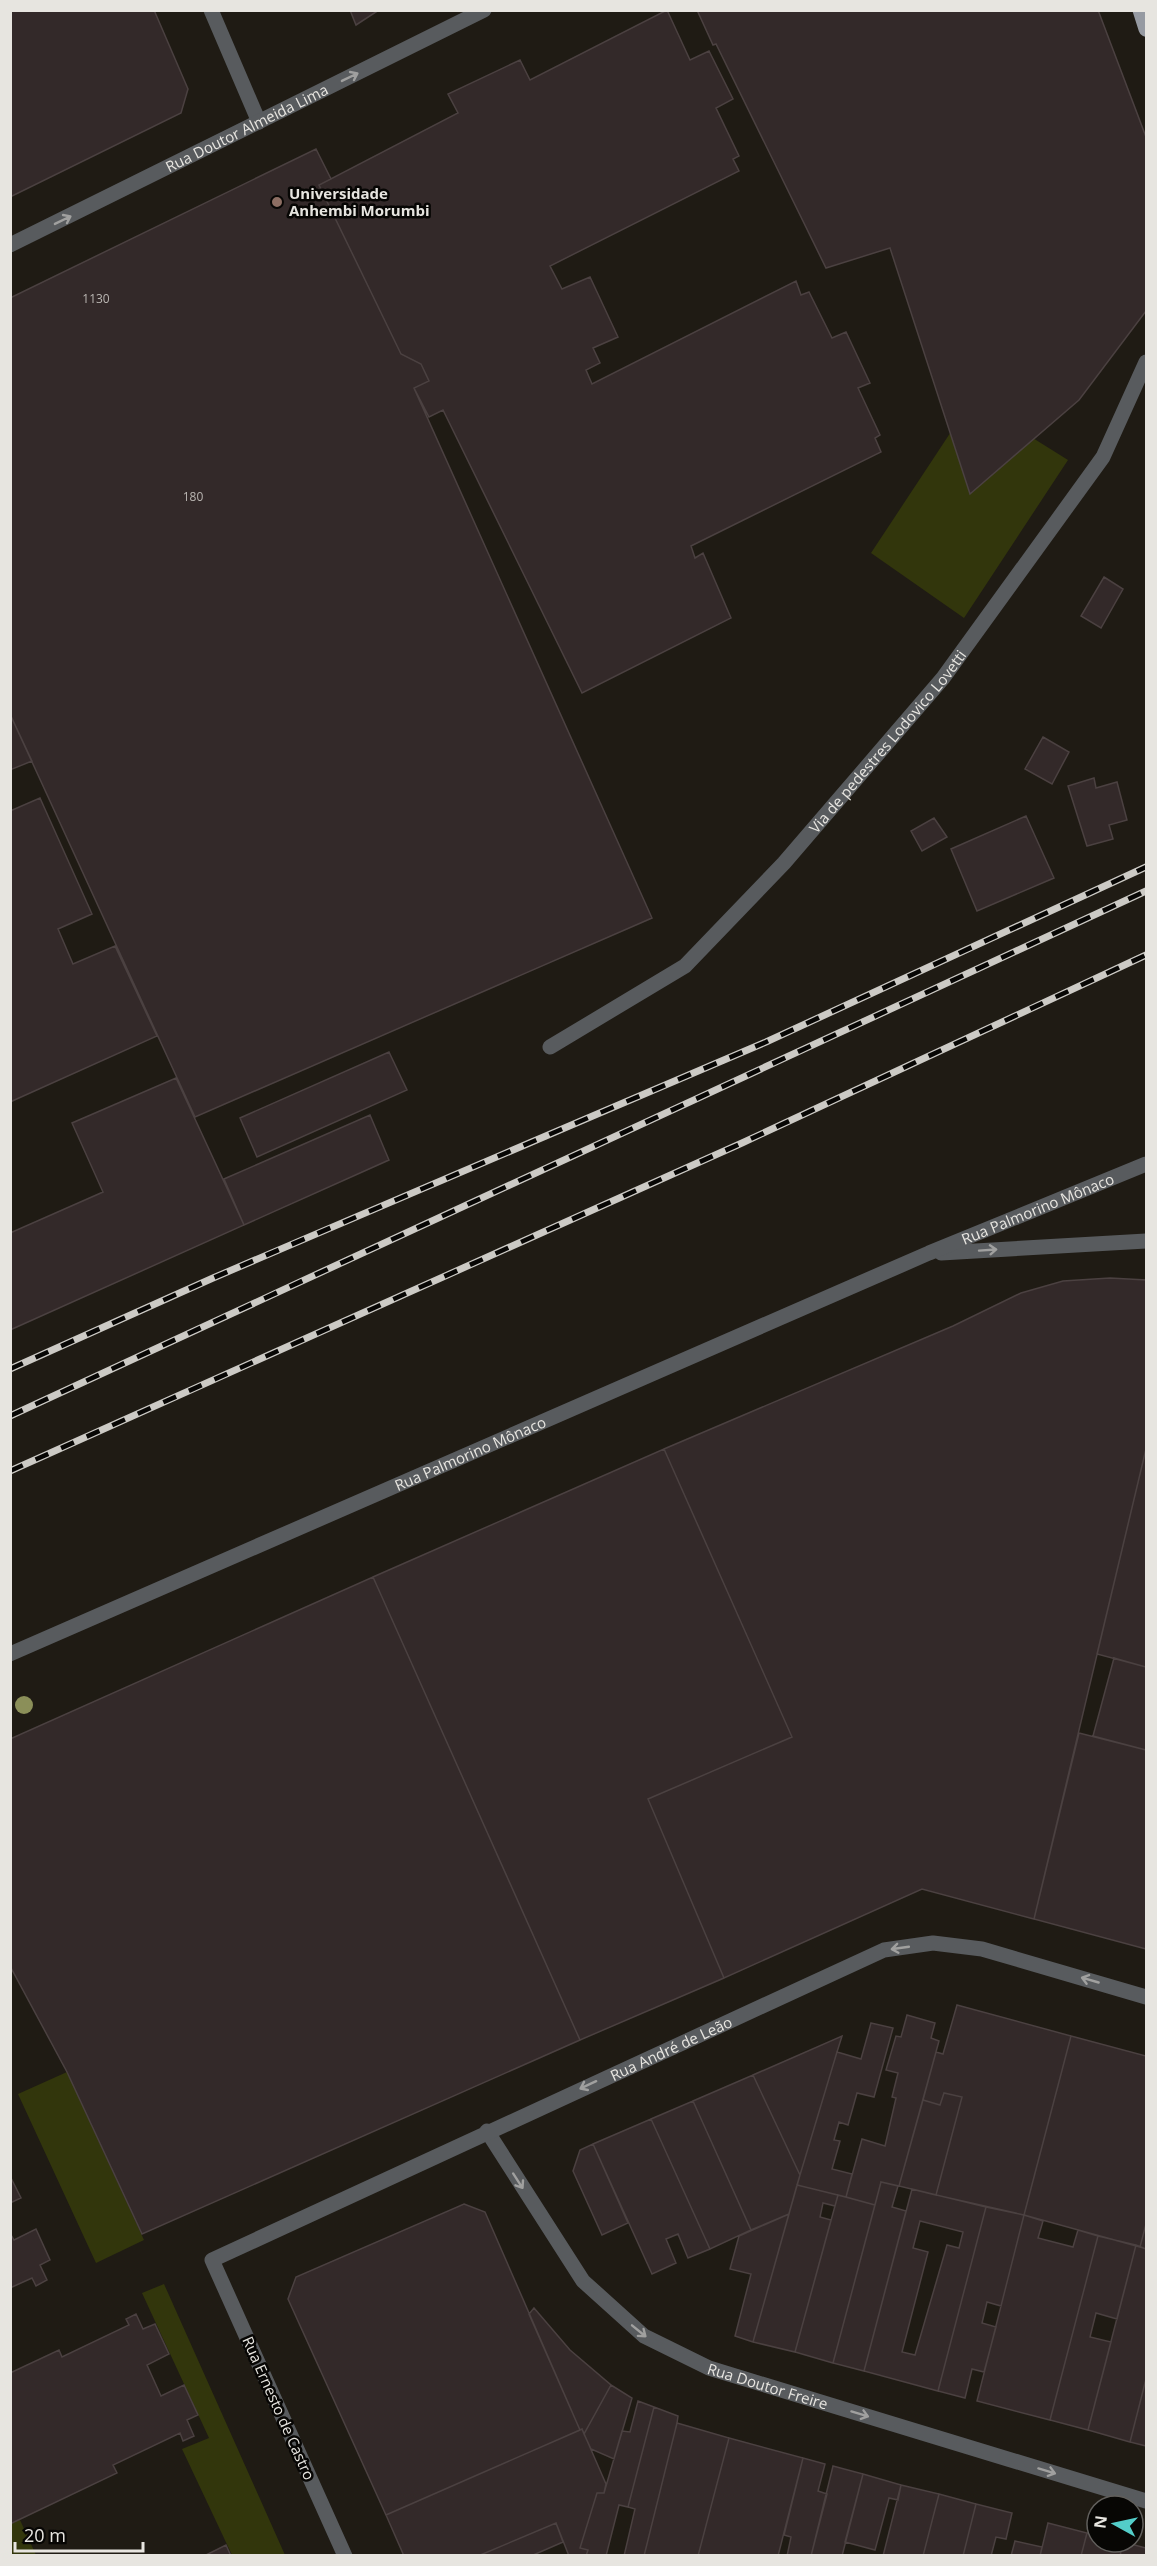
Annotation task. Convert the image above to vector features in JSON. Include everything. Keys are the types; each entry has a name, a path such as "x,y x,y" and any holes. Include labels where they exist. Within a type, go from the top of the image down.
{"main road":[{"path":"1140,11 1146,29"}],"street":[{"path":"210,10 259,122"},
{"name":"Rua Doutor Almeida Lima","path":"10,245 484,10"},
{"name":"Via de pedestres Lodovico Lovetti","path":"550,1047 685,966 784,863 942,678 1103,457 1146,362"},
{"name":"Rua Palmorino Mônaco","path":"10,1654 929,1253 1146,1164"},
{"name":"Rua Palmorino Mônaco","path":"929,1253 1146,1241"},
{"name":"Rua André de Leão","path":"212,2260 487,2131 884,1950 933,1943 982,1949 1146,1996"},
{"name":"Rua Doutor Freire","path":"487,2131 583,2281 644,2336 709,2368 1146,2501"},
{"name":"Rua Ernesto de Castro","path":"212,2260 345,2556"}],"green space":[{"path":"972,400 1068,460 964,618 871,553"},
{"path":"67,2072 144,2240 96,2263 18,2094"},
{"path":"164,2284 285,2555 232,2555 182,2449 209,2438 142,2293"},
{"path":"20,2520 36,2555 11,2555 11,2524"}],"building":[{"path":"10,10 154,10 188,89 181,113 10,197"},
{"path":"350,10 379,10 356,25"},
{"path":"667,10 690,60 709,51 733,99 716,108 739,156 733,159 739,171 550,266 562,289 590,277 618,337 593,348 600,363 586,370 592,384 796,281 801,295 809,292 832,338 846,332 870,383 858,388 880,435 875,438 881,452 691,546 695,558 703,553 731,618 582,693 443,410 429,417 414,388 429,381 421,364 401,354 319,185 458,113 448,94 520,60 530,80"},
{"path":"697,10 1098,10 1146,137 1146,311 1079,400 970,494 890,248 826,268"},
{"path":"316,149 331,179 319,185 401,354 421,364 429,381 414,388 652,918 195,1117 10,714 10,298"},
{"path":"1104,577 1123,589 1101,628 1081,616"},
{"path":"10,714 32,761 10,770"},
{"path":"1043,737 1069,752 1052,784 1025,769"},
{"path":"1094,778 1096,788 1117,782 1127,820 1109,825 1113,839 1087,846 1068,786"},
{"path":"40,798 92,914 58,929 73,964 115,946 157,1036 10,1102 10,811"},
{"path":"1026,816 1054,878 977,911 951,849"},
{"path":"934,818 947,837 922,851 911,831"},
{"path":"389,1052 407,1090 257,1157 240,1118"},
{"path":"176,1078 244,1225 10,1330 10,1233 103,1192 72,1123"},
{"path":"370,1115 389,1160 244,1225 224,1179"},
{"path":"1110,1278 1146,1280 1146,1449 1034,1919 922,1889 724,1978 648,1799 792,1737 664,1449 953,1326 1021,1293 1063,1281"},
{"path":"664,1449 792,1737 648,1799 724,1978 580,2040 373,1577"},
{"path":"1146,1449 1146,1667 1097,1654"},
{"path":"373,1577 580,2040 142,2234 67,2072 10,1966 10,1739"},
{"path":"1114,1658 1146,1667 1146,1750 1093,1736"},
{"path":"1079,1733 1146,1750 1146,1949 1034,1919"},
{"path":"957,2005 1071,2036 1024,2215 936,2195 962,2097 944,2093 940,2105 923,2100 936,2052 943,2054"},
{"path":"907,2015 935,2023 931,2038 939,2041 899,2186 881,2182 875,2205 846,2197 862,2139 885,2146 896,2098 892,2097 898,2073 886,2070 896,2036 901,2037"},
{"path":"871,2023 893,2028 874,2097 857,2093 848,2125 839,2122 834,2140 840,2141 832,2169 852,2174 846,2197 797,2185 837,2052 861,2059"},
{"path":"842,2036 837,2052 800,2175 753,2075"},
{"path":"1071,2036 1146,2056 1146,2224 1140,2247 1024,2215"},
{"path":"753,2075 800,2175 789,2214 751,2230 693,2101"},
{"path":"944,2093 962,2097 936,2195 899,2186 923,2100 940,2105"},
{"path":"693,2101 751,2230 710,2249 651,2119"},
{"path":"651,2119 710,2249 688,2258 678,2234 666,2239 676,2263 652,2274 593,2144"},
{"path":"593,2144 628,2223 602,2235 573,2171 580,2150"},
{"path":"10,2176 21,2198 10,2203"},
{"path":"881,2182 898,2186 892,2207 906,2211 864,2371 833,2363"},
{"path":"797,2185 838,2195 835,2206 823,2203 820,2217 831,2220 795,2352 753,2342"},
{"path":"912,2189 986,2207 938,2391 864,2371","holes":["920,2221 963,2232 959,2248 947,2245 915,2355 902,2352 928,2252 913,2248"]},
{"path":"838,2195 875,2205 833,2363 795,2352"},
{"path":"464,2204 485,2212 580,2430 386,2515 288,2299 296,2277"},
{"path":"986,2207 1024,2215 1001,2306 987,2302 982,2323 996,2327 984,2372 972,2369 965,2398 938,2391"},
{"path":"789,2214 753,2342 735,2336 751,2274 730,2269 739,2236"},
{"path":"1024,2215 1043,2221 1038,2238 1073,2247 1078,2230 1098,2236 1050,2420 977,2401"},
{"path":"1146,2224 1146,2249 1140,2247"},
{"path":"36,2229 50,2260 40,2265 47,2280 36,2286 32,2278 10,2288 10,2233 14,2240"},
{"path":"1098,2236 1136,2245 1117,2319 1096,2313 1090,2337 1111,2342 1088,2430 1050,2420"},
{"path":"1136,2245 1146,2249 1146,2379 1130,2442 1088,2430"},
{"path":"534,2308 570,2350 611,2385 584,2434 582,2429 580,2430 529,2314"},
{"path":"136,2314 143,2329 155,2324 169,2354 147,2365 161,2396 184,2385 198,2415 187,2420 194,2436 183,2441 180,2433 113,2465 117,2473 10,2524 10,2373 59,2350 62,2357 129,2325 126,2319"},
{"path":"1146,2379 1146,2446 1130,2442"},
{"path":"611,2385 632,2398 614,2459 591,2449 584,2434"},
{"path":"638,2401 654,2407 628,2507 619,2505 606,2556 586,2556 588,2550 580,2548 597,2493 604,2493 622,2431 630,2432"},
{"path":"654,2407 678,2416 677,2423 644,2556 624,2556 635,2509 628,2507"},
{"path":"677,2423 729,2438 698,2556 644,2556"},
{"path":"582,2429 606,2484 604,2493 597,2493 580,2548 588,2550 586,2556 569,2556 556,2523 478,2556 404,2556 386,2515"},
{"path":"729,2438 803,2458 778,2556 698,2556"},
{"path":"803,2458 825,2464 818,2491 827,2494 811,2556 787,2556 791,2537 784,2535"},
{"path":"833,2466 863,2474 842,2556 811,2556"},
{"path":"863,2474 901,2485 898,2500 889,2498 875,2550 845,2542"},
{"path":"901,2485 939,2494 923,2556 883,2556"},
{"path":"939,2494 976,2504 963,2556 923,2556"},
{"path":"976,2504 1012,2513 1006,2539 996,2537 991,2556 963,2556"},
{"path":"556,2523 563,2542 531,2556 478,2556"},
{"path":"1048,2523 1085,2532 1081,2556 1040,2556"},
{"path":"1015,2541 1042,2547 1040,2556 1011,2556"},
{"path":"1085,2541 1085,2554 1120,2554 1120,2556 1081,2556"},
{"path":"226,2545 231,2556 204,2556"},
{"path":"1146,2548 1146,2556 1120,2556 1120,2554 1145,2554"}],"railway":[{"path":"10,1369 213,1278 766,1042 1146,867"},
{"path":"10,1416 1146,891"},
{"path":"10,1471 742,1143 1146,955"}],"place":[{"name":"Universidade Anhembi Morumbi","path":"277,202"}]}
